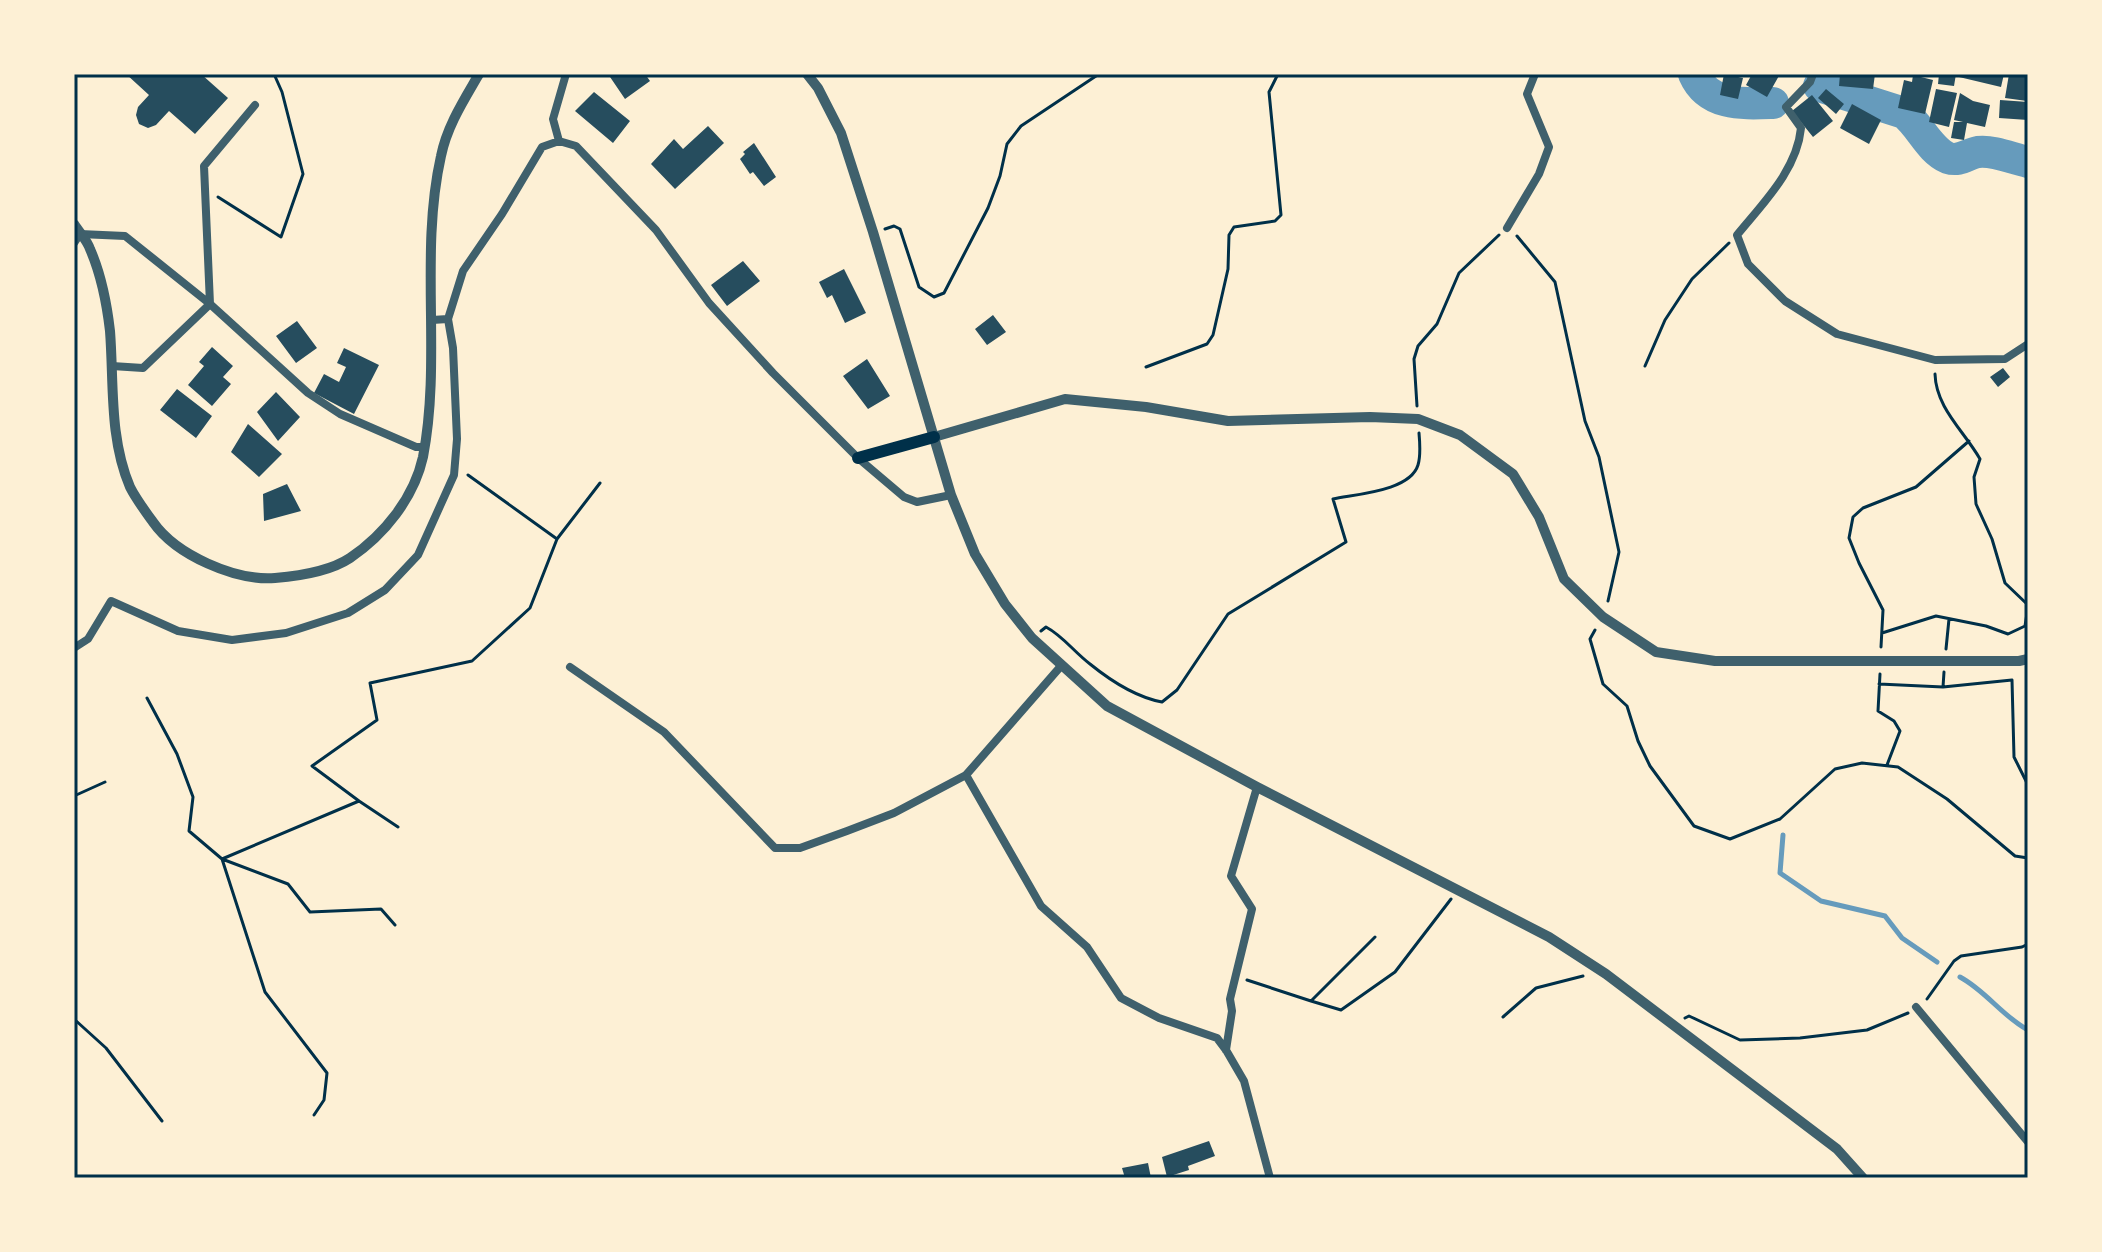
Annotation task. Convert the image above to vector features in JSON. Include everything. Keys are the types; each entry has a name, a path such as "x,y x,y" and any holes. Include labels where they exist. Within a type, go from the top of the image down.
{"main road":[{"path":"858,458 934,437"}],"street":[{"path":"76,234 90,248 105,301 120,455 130,487 165,536 209,565 258,579 311,573 349,559 396,516 422,458 427,429 432,256 441,155 457,111 479,74"},
{"path":"559,141 553,119 566,74"},
{"path":"807,74 818,88 841,133 951,495 975,554 1005,604 1032,638 1107,706 1549,937 1674,1024 1837,1149 1863,1178"},
{"path":"1507,228 1539,174 1549,147 1527,94 1535,74"},
{"path":"1813,74 1810,82 1786,107 1801,128 1799,146 1780,180 1737,235 1748,264 1785,301 1837,334 1935,360 2005,359 2028,344"},
{"path":"112,366 143,368 210,304 204,166 255,105"},
{"path":"74,648 88,639 111,601 178,631 232,640 286,633 348,613 385,590 418,555 454,475 457,439 453,348 448,319 463,271 542,147 559,141 576,146 656,230 709,303 858,458 904,497 917,502 951,495"},
{"path":"76,234 125,236 210,304 308,393 340,414 416,447 423,447"},
{"path":"432,320 448,319"},
{"path":"934,437 1065,399 1146,407 1228,421 1370,417 1418,419 1460,435 1513,474 1539,517 1564,579 1603,617 1656,652 1715,661 2028,659"},
{"path":"570,667 664,732 775,848 800,848 894,813 966,775 1061,666"},
{"path":"966,775 1041,906 1087,947 1121,998 1159,1018 1217,1038 1244,1081 1270,1178"},
{"path":"1226,1050 1232,1011 1230,999 1252,909 1231,876 1257,787"},
{"path":"1916,1007 2028,1142"}],"path":[{"path":"205,189 281,237 303,174 282,92 274,74"},
{"path":"873,232 894,226 900,229 919,287 934,297 944,293 988,208 1007,144 1021,126 1099,74"},
{"path":"1146,367 1207,344 1213,335 1228,269 1229,235 1234,227 1275,221 1281,215 1269,92 1278,74"},
{"path":"1032,638 1046,627 1054,631 1090,664 1142,698 1162,702 1177,690 1228,614 1346,542 1333,499 1408,481 1418,468 1420,453 1414,359 1418,346 1437,324 1459,273 1507,228 1555,282 1585,421 1602,470 1619,552 1603,617 1590,639 1603,684 1627,706 1650,766 1694,826 1730,839 1780,819 1835,769 1862,763 1887,765 1898,767 1947,799 2015,856 2028,858"},
{"path":"1645,366 1665,320 1692,279 1737,235"},
{"path":"1882,633 1936,616 1986,626 2008,634 2025,626 2028,606 2005,583 1992,539 1976,504 1974,477 1980,459 1945,410 1936,386 1935,360"},
{"path":"1887,765 1900,731 1894,721 1878,711 1883,610 1849,538 1853,517 1863,508 1916,487 1969,441"},
{"path":"455,466 557,539"},
{"path":"398,827 312,766 377,720 370,683 472,661 530,608 557,539 600,483"},
{"path":"2012,680 2014,757 2028,785"},
{"path":"1879,684 1943,687"},
{"path":"147,698 177,754 193,797 189,831 222,859 288,884 310,912 381,909 395,925"},
{"path":"74,796 105,782"},
{"path":"222,859 359,801"},
{"path":"222,859 265,992 327,1073 324,1100 314,1115"},
{"path":"1236,976 1341,1010 1395,972 1458,890"},
{"path":"1311,1001 1375,937"},
{"path":"1674,1024 1689,1016 1740,1040 1800,1038 1867,1030 1916,1007 1929,997 1954,961 1961,956 2028,944"},
{"path":"1503,1017 1536,988 1601,971"},
{"path":"74,1019 106,1048 162,1121"}],"building":[{"path":"126,74 201,74 228,98 195,134 169,111 156,125 148,128 139,124 136,115 138,107 149,95"},
{"path":"608,74 645,74 650,81 625,99"},
{"path":"1724,74 1743,78 1738,99 1720,95"},
{"path":"1752,74 1780,74 1767,97 1746,85"},
{"path":"1840,74 1875,74 1873,89 1839,86"},
{"path":"1939,74 1956,74 1954,86 1938,84"},
{"path":"1959,74 2004,74 2001,87 1959,77"},
{"path":"2009,74 2028,74 2027,101 2005,98"},
{"path":"1913,75 1933,80 1925,114 1898,108 1904,80 1912,82"},
{"path":"1826,89 1844,104 1836,114 1818,98"},
{"path":"1936,89 1957,93 1949,127 1929,122"},
{"path":"594,92 630,121 613,143 575,111"},
{"path":"1960,93 1973,101 1990,105 1985,127 1967,123 1964,140 1951,138 1954,122 1963,122 1954,120"},
{"path":"1812,95 1833,121 1813,137 1792,111"},
{"path":"2000,100 2028,102 2028,120 1999,118"},
{"path":"1852,104 1881,120 1869,144 1840,128"},
{"path":"708,126 724,143 675,189 651,164 674,139 683,149"},
{"path":"754,143 776,177 764,186 753,172 750,174 740,159"},
{"path":"743,261 760,281 727,306 711,285"},
{"path":"844,269 866,313 845,323 832,295 827,298 819,282"},
{"path":"993,315 1006,332 987,345 975,329"},
{"path":"297,321 317,348 296,363 276,336"},
{"path":"212,347 233,366 223,377 231,384 212,406 188,385 204,366 199,362"},
{"path":"344,348 379,365 354,414 314,393 324,374 339,382 346,367 337,363"},
{"path":"867,359 890,396 868,409 843,376"},
{"path":"2003,368 2010,377 1998,387 1990,377"},
{"path":"177,389 212,416 196,438 160,410"},
{"path":"276,392 300,417 278,441 257,412"},
{"path":"248,424 282,454 259,477 231,452"},
{"path":"287,484 301,511 264,521 263,494"},
{"path":"1209,1141 1215,1156 1188,1166 1189,1170 1167,1177 1162,1157"},
{"path":"1148,1163 1151,1178 1125,1178 1122,1168"}],"waterway":[{"path":"1694,74 1700,84 1717,98 1738,103 1773,103"},
{"path":"1819,86 1904,113 1935,149 1948,158 1984,152 2028,162"},
{"path":"1783,835 1780,873 1821,901 1885,916 1902,938 1937,962"},
{"path":"1960,977 2028,1030"}]}
